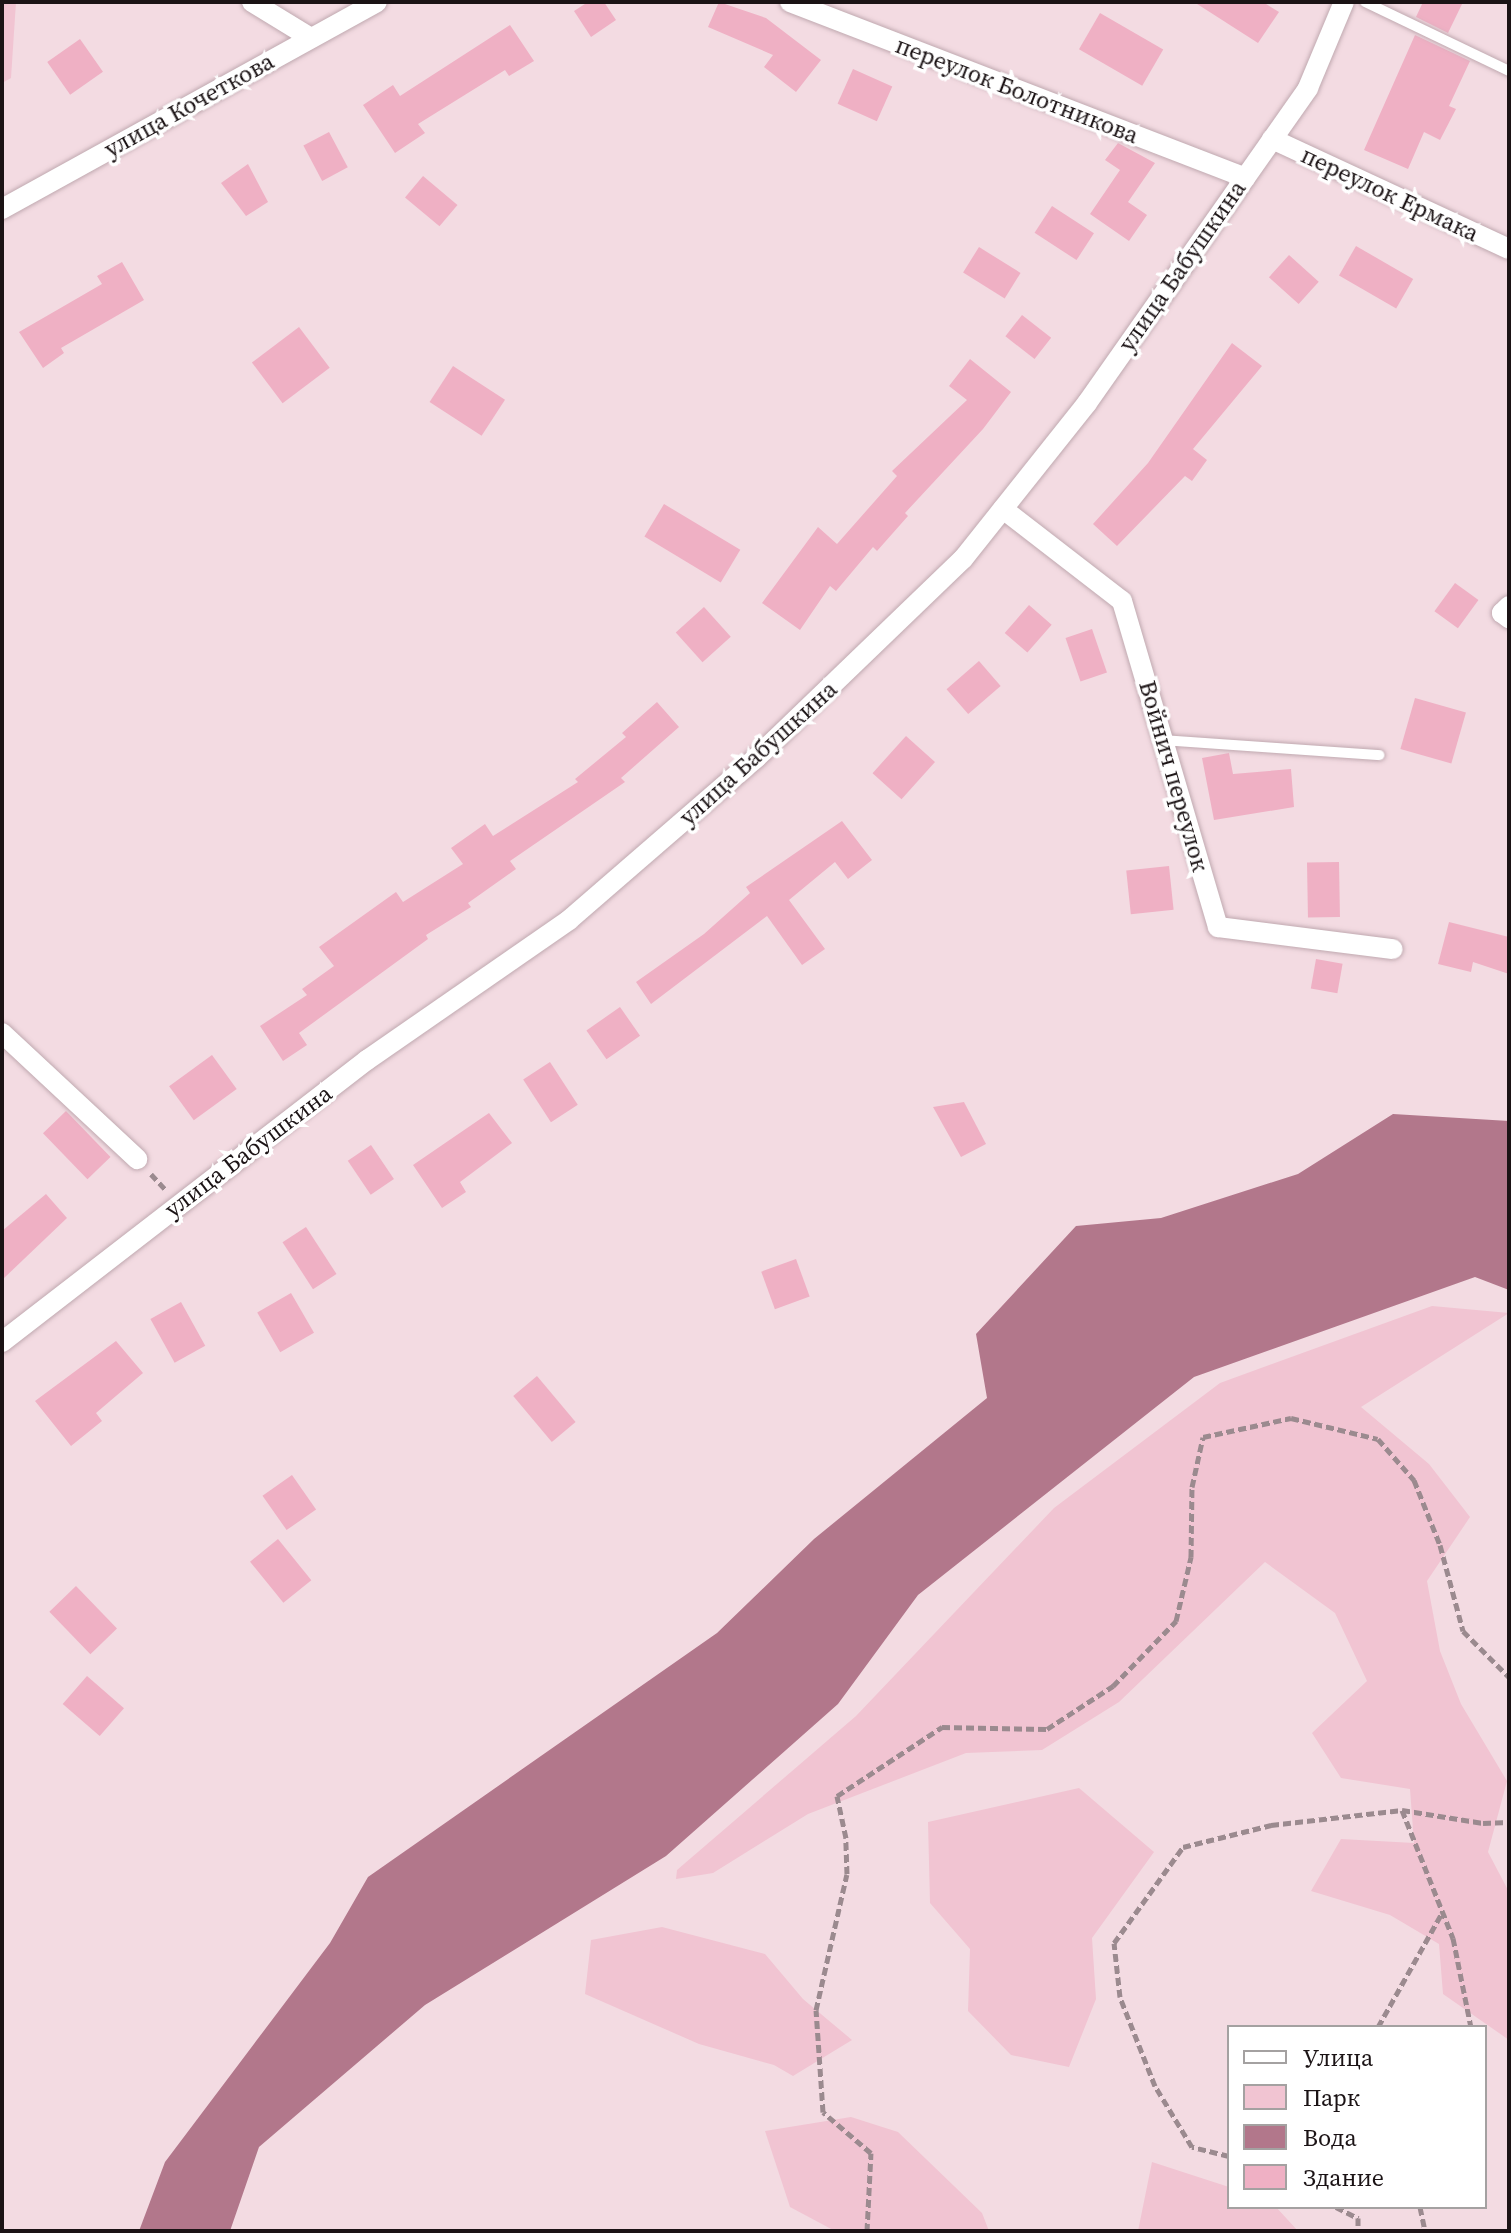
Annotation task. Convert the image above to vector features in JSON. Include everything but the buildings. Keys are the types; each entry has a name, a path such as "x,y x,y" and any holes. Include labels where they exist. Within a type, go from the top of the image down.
{"street":[{"path":"252,2 311,38"},
{"name":"улица Кочеткова","path":"2,209 377,2"},
{"name":"переулок Болотникова","path":"790,2 1245,178"},
{"name":"улица Бабушкина","path":"2,1342 367,1060 569,920 756,758 963,559 1087,403 1308,88 1344,2"},
{"name":"переулок Ермака","path":"1272,139 1509,249"},
{"name":"Войнич переулок","path":"1003,509 1122,601 1218,927 1393,949"},
{"path":"1509,606 1502,613 1509,618"},
{"path":"2,1033 137,1159"}],"lane":[{"path":"1365,2 1509,71"},
{"path":"1163,740 1379,755"}],"path":[{"path":"137,1159 179,1203"},
{"path":"867,2231 871,2153 823,2112 816,2010 847,1874 837,1796 942,1727 1047,1729 1113,1686 1176,1621 1191,1557 1192,1487 1203,1437 1291,1418 1378,1439 1414,1480 1440,1545 1463,1631 1509,1677"},
{"path":"1227,2156 1192,2147 1155,2086 1120,1997 1114,1943 1183,1847 1271,1825 1402,1810 1483,1823 1509,1822"},
{"path":"1402,1810 1443,1912 1471,2025"},
{"path":"1379,2025 1443,1912"},
{"path":"1340,2209 1358,2218 1358,2231"},
{"path":"1420,2209 1425,2231"}],"green space":[{"path":"2,2 16,2 11,78 2,83"},
{"path":"1432,1306 1509,1313 1361,1407 1429,1464 1470,1517 1427,1581 1440,1651 1461,1704 1507,1781 1488,1852 1509,1892 1509,2040 1443,1994 1439,1944 1390,1915 1311,1891 1341,1839 1414,1843 1410,1789 1341,1778 1312,1733 1367,1681 1335,1613 1265,1562 1119,1702 1042,1750 966,1753 808,1814 713,1873 676,1879 677,1870 856,1716 1054,1508 1220,1383"},
{"path":"1079,1788 1154,1852 1092,1938 1096,1999 1069,2067 1011,2055 968,2011 970,1949 930,1903 928,1822"},
{"path":"662,1927 765,1954 803,1999 852,2040 793,2076 774,2065 699,2044 585,1994 591,1940"},
{"path":"851,2117 898,2132 982,2213 989,2231 835,2231 790,2207 765,2131"},
{"path":"1152,2162 1227,2186 1227,2209 1278,2209 1298,2231 1138,2231"}],"water":[{"path":"1393,1114 1509,1121 1509,1290 1475,1277 1194,1377 918,1595 838,1704 666,1856 425,2005 259,2147 230,2231 139,2231 165,2162 330,1943 368,1877 717,1633 814,1539 987,1398 976,1334 1076,1226 1161,1218 1298,1174"}]}
